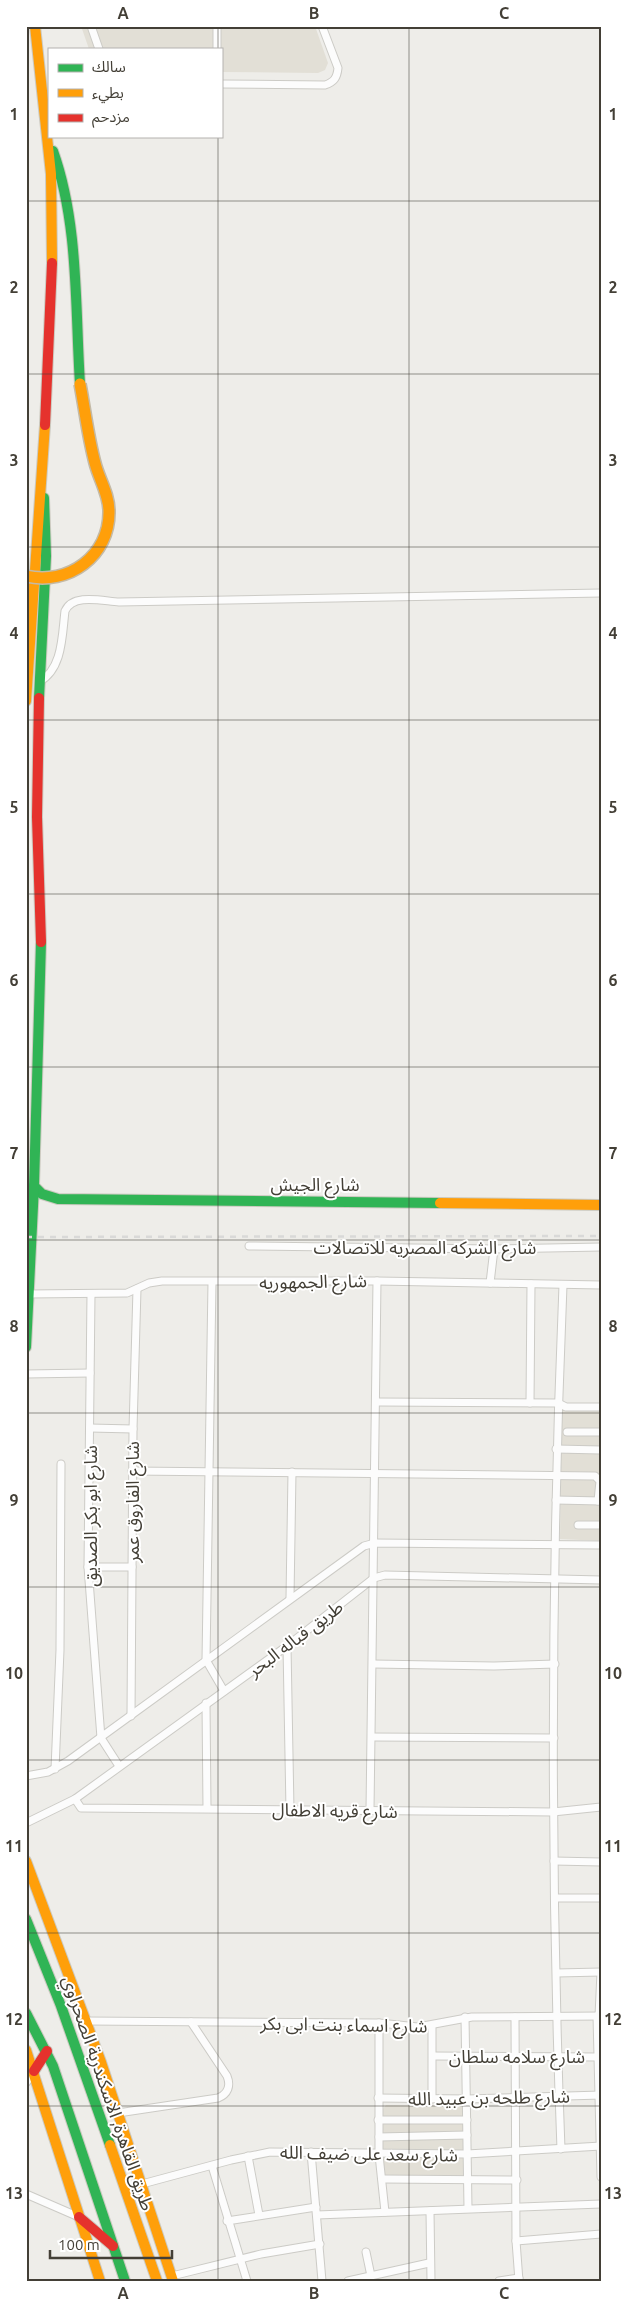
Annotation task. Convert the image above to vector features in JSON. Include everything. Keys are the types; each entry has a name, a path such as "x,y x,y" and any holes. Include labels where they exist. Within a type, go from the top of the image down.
{"main road":[{"path":"26,1347 34,1186 42,925 37,817 39,682 46,556 43,483 54,239 45,76 35,26"},
{"path":"26,576 53,578 75,570 88,561 98,549 107,528 109,513 108,499 94,462 80,384 70,213 62,176 48,141"},
{"path":"26,701 38,515 43,483"},
{"name":"شارع الجيش","path":"34,1186 42,1194 58,1199 601,1205"},
{"path":"26,1861 86,2021 173,2278"},
{"name":"طريق القاهرة, الاسكندرية الصحراوي","path":"26,1919 61,2006 156,2281"},
{"path":"26,2013 46,2051 125,2281"},
{"path":"26,2050 100,2281"},
{"path":"34,2071 46,2051"},
{"path":"79,2217 114,2247"}],"street":[{"path":"91,26 99,48"},
{"path":"217,26 217,48"},
{"path":"222,84 325,85 330,83 338,74 338,68 322,26"},
{"path":"39,682 48,676 55,666 65,611 68,605 76,600 149,602 601,592"},
{"name":"شارع الشركه المصريه للاتصالات","path":"249,1246 494,1249 601,1247"},
{"path":"490,1283 494,1249"},
{"path":"370,1810 377,1402 377,1281"},
{"name":"شارع الجمهوريه","path":"28,1294 127,1293 155,1282 377,1281 601,1285"},
{"path":"212,1282 207,1471 206,1660 224,1691"},
{"path":"530,1284 530,1403"},
{"path":"561,2149 554,1862 554,1738 556,1449 563,1285"},
{"name":"شارع الفاروق عمر","path":"131,1716 132,1470 137,1289"},
{"name":"شارع ابو بكر الصديق","path":"91,1294 88,1567 101,1738"},
{"path":"26,1374 90,1373"},
{"path":"377,1402 558,1403 566,1407 601,1407"},
{"path":"90,1428 133,1429"},
{"path":"567,1432 601,1432"},
{"path":"556,1449 601,1450"},
{"path":"55,1769 60,1650 61,1464"},
{"path":"132,1470 556,1475 597,1477 600,1481 600,1501 556,1500"},
{"path":"290,1598 292,1472"},
{"path":"578,1525 601,1525"},
{"name":"طريق قباله البحر","path":"26,1776 55,1769 101,1738 359,1549 375,1543 601,1545"},
{"path":"88,1567 132,1567"},
{"path":"374,1578 385,1575 601,1580"},
{"name":"طريق قباله البحر","path":"26,1823 75,1799 286,1646 374,1578"},
{"path":"286,1646 290,1810"},
{"path":"373,1664 494,1666 555,1664"},
{"path":"206,1703 207,1808"},
{"path":"372,1737 554,1738"},
{"path":"101,1738 119,1766"},
{"name":"شارع قريه الاطفال","path":"75,1799 76,1804 81,1808 554,1812 601,1808"},
{"path":"554,1862 601,1862"},
{"path":"555,1898 601,1898"},
{"path":"557,1973 601,1972 599,2016 601,2177"},
{"name":"شارع اسماء بنت ابى بكر","path":"86,2021 379,2023 411,2027 432,2026 465,2018 599,2016"},
{"path":"499,2281 519,2279 516,2241 517,2098 515,2017"},
{"path":"465,2018 468,2208"},
{"path":"118,2113 218,2098 226,2094 229,2085 227,2076 191,2022"},
{"path":"379,2023 379,2155 385,2212"},
{"path":"432,2026 432,2099"},
{"name":"شارع سلامه سلطان","path":"433,2056 599,2057"},
{"path":"26,2083 34,2071"},
{"name":"شارع طلحه بن عبيد الله","path":"378,2098 467,2099 599,2095"},
{"path":"378,2120 467,2120"},
{"path":"379,2137 467,2135"},
{"name":"شارع سعد على ضيف الله","path":"142,2184 248,2156 277,2152 379,2155 468,2154 600,2146"},
{"path":"311,2152 322,2281"},
{"path":"248,2156 259,2215"},
{"path":"212,2166 227,2221 247,2281"},
{"path":"382,2179 516,2180"},
{"path":"26,2194 79,2217"},
{"path":"227,2221 259,2215 317,2211 430,2211 601,2204"},
{"path":"430,2211 429,2263 431,2281"},
{"path":"516,2241 601,2234"},
{"path":"173,2278 240,2258 320,2244"},
{"path":"366,2252 371,2276"},
{"path":"348,2281 429,2263"}],"shaded area":[{"path":"81,26 315,26 328,63 325,70 318,73 222,72 222,48 89,48"},
{"path":"601,1403 601,1541 560,1539 562,1409 566,1404"},
{"path":"386,2105 463,2106 463,2178 385,2177 382,2142 383,2109"}],"railway":[{"path":"26,1237 601,1236"}],"traffic: fast":[{"path":"53,151 61,179 72,236 80,384"},
{"path":"39,698 46,556 44,498"},
{"path":"26,1347 34,1186 41,942"},
{"path":"34,1186 42,1194 58,1199 440,1203"},
{"path":"26,1919 61,2006 110,2145"},
{"path":"26,2013 53,2066 125,2281"}],"traffic: slow":[{"path":"35,26 51,174 52,263"},
{"path":"26,576 42,578 71,572 84,564 94,554 102,542 107,527 109,505 88,433 80,384"},
{"path":"26,701 45,425"},
{"path":"440,1203 601,1205"},
{"path":"26,1861 101,2062 173,2281"},
{"path":"26,2050 100,2281"},
{"path":"110,2145 157,2281"}],"traffic: jam":[{"path":"45,425 52,263"},
{"path":"39,698 37,817 41,942"},
{"path":"34,2071 47,2051"},
{"path":"79,2217 113,2246"}]}
